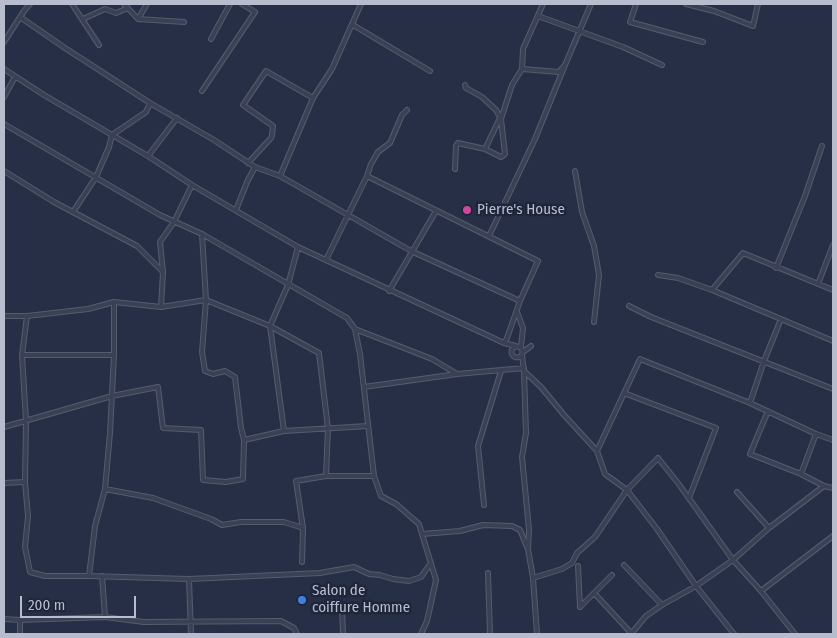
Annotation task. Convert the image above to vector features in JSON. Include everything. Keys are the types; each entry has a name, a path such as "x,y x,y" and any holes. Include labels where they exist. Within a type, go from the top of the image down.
{"street":[{"path":"4,42 30,4"},
{"path":"72,4 99,45"},
{"path":"124,4 138,19 184,22"},
{"path":"138,19 147,4"},
{"path":"211,39 230,4"},
{"path":"202,91 255,12 242,4"},
{"path":"280,176 313,98 332,69 361,4"},
{"path":"485,148 501,118 512,85 522,69 523,48 543,4"},
{"path":"489,236 535,139 591,4"},
{"path":"636,4 630,22 703,42"},
{"path":"686,4 714,11 753,26 758,4"},
{"path":"714,4 714,11"},
{"path":"83,19 105,8 116,13 128,8"},
{"path":"20,16 64,48 255,167 280,176 412,250 520,301"},
{"path":"538,16 623,47 662,65"},
{"path":"353,25 430,72"},
{"path":"522,69 559,72 565,65"},
{"path":"4,70 148,156 192,185 298,247 520,351"},
{"path":"248,163 272,135 273,126 243,105 266,71 313,98"},
{"path":"4,97 14,77"},
{"path":"455,169 456,146 458,144 485,148 501,156 504,156 506,151 501,118 496,110 482,97 466,88 465,85"},
{"path":"73,212 96,177 109,148 112,135 146,112 150,103"},
{"path":"326,260 371,164 378,152 390,142 402,115 407,110"},
{"path":"148,156 178,118"},
{"path":"4,124 160,215 202,234 347,318 354,328 360,354 374,476 381,496 396,504 418,524 436,580 427,621 421,634"},
{"path":"776,268 805,196 822,146"},
{"path":"236,210 255,167"},
{"path":"4,171 48,198 137,246 163,272"},
{"path":"575,171 582,212 594,246 599,275 594,322"},
{"path":"367,176 538,260 504,343"},
{"path":"161,307 163,272 160,242 174,222 192,185"},
{"path":"389,290 436,211"},
{"path":"4,427 112,396 158,388 163,428 201,430 203,480 226,482 243,479 244,440 240,428 235,377 225,370 212,374 205,371 202,352 206,300 202,234"},
{"path":"818,284 833,245"},
{"path":"284,431 270,326 288,285 298,247"},
{"path":"712,290 743,253 833,290"},
{"path":"658,275 678,278 712,290 833,341"},
{"path":"4,316 27,316 88,309 114,302 161,307 206,300 270,326 319,353 328,429 326,476"},
{"path":"89,576 95,526 108,468 114,355 114,302"},
{"path":"629,306 650,317 764,360 833,389"},
{"path":"517,312 523,328 520,351 524,368 526,433 522,457 529,530 528,549 533,578 537,634"},
{"path":"27,316 22,355 26,421 25,482 28,516 25,546 30,572 45,576 188,579 311,573 354,567 369,574 409,580 422,576 430,562"},
{"path":"750,403 764,360 781,319"},
{"path":"354,328 432,359 458,374"},
{"path":"504,343 512,351 513,355 531,346"},
{"path":"512,351 520,351"},
{"path":"22,355 114,355"},
{"path":"597,451 640,359 750,403 833,440"},
{"path":"364,386 524,368"},
{"path":"524,368 597,451 604,474 627,490 657,529 696,586 734,634"},
{"path":"484,505 478,446 501,371"},
{"path":"624,392 716,428 689,498"},
{"path":"768,411 750,454 802,474 824,486 833,488"},
{"path":"244,440 284,431 368,426"},
{"path":"802,474 816,434"},
{"path":"533,578 552,573 572,563 577,553 595,537 627,490 658,458 733,560 761,591 795,634"},
{"path":"302,562 303,528 296,481 326,476 374,476"},
{"path":"4,483 25,482"},
{"path":"595,594 631,633 646,616 662,604 696,586 733,560 769,528 824,486"},
{"path":"104,489 153,498 211,519 222,525 241,522 284,522 303,528"},
{"path":"737,492 769,528"},
{"path":"422,534 460,531 483,525 512,526 520,530 528,549"},
{"path":"761,591 833,536"},
{"path":"624,565 662,604"},
{"path":"578,566 580,607 612,575"},
{"path":"488,574 490,634"},
{"path":"102,576 104,617"},
{"path":"188,579 191,634"},
{"path":"342,607 343,634"},
{"path":"4,619 104,617 144,622 282,621 294,628 296,634"},
{"path":"20,620 20,634"}],"place":[{"name":"Pierre's House","path":"467,210"},
{"name":"Salon de coiffure Homme","path":"302,600"}]}
